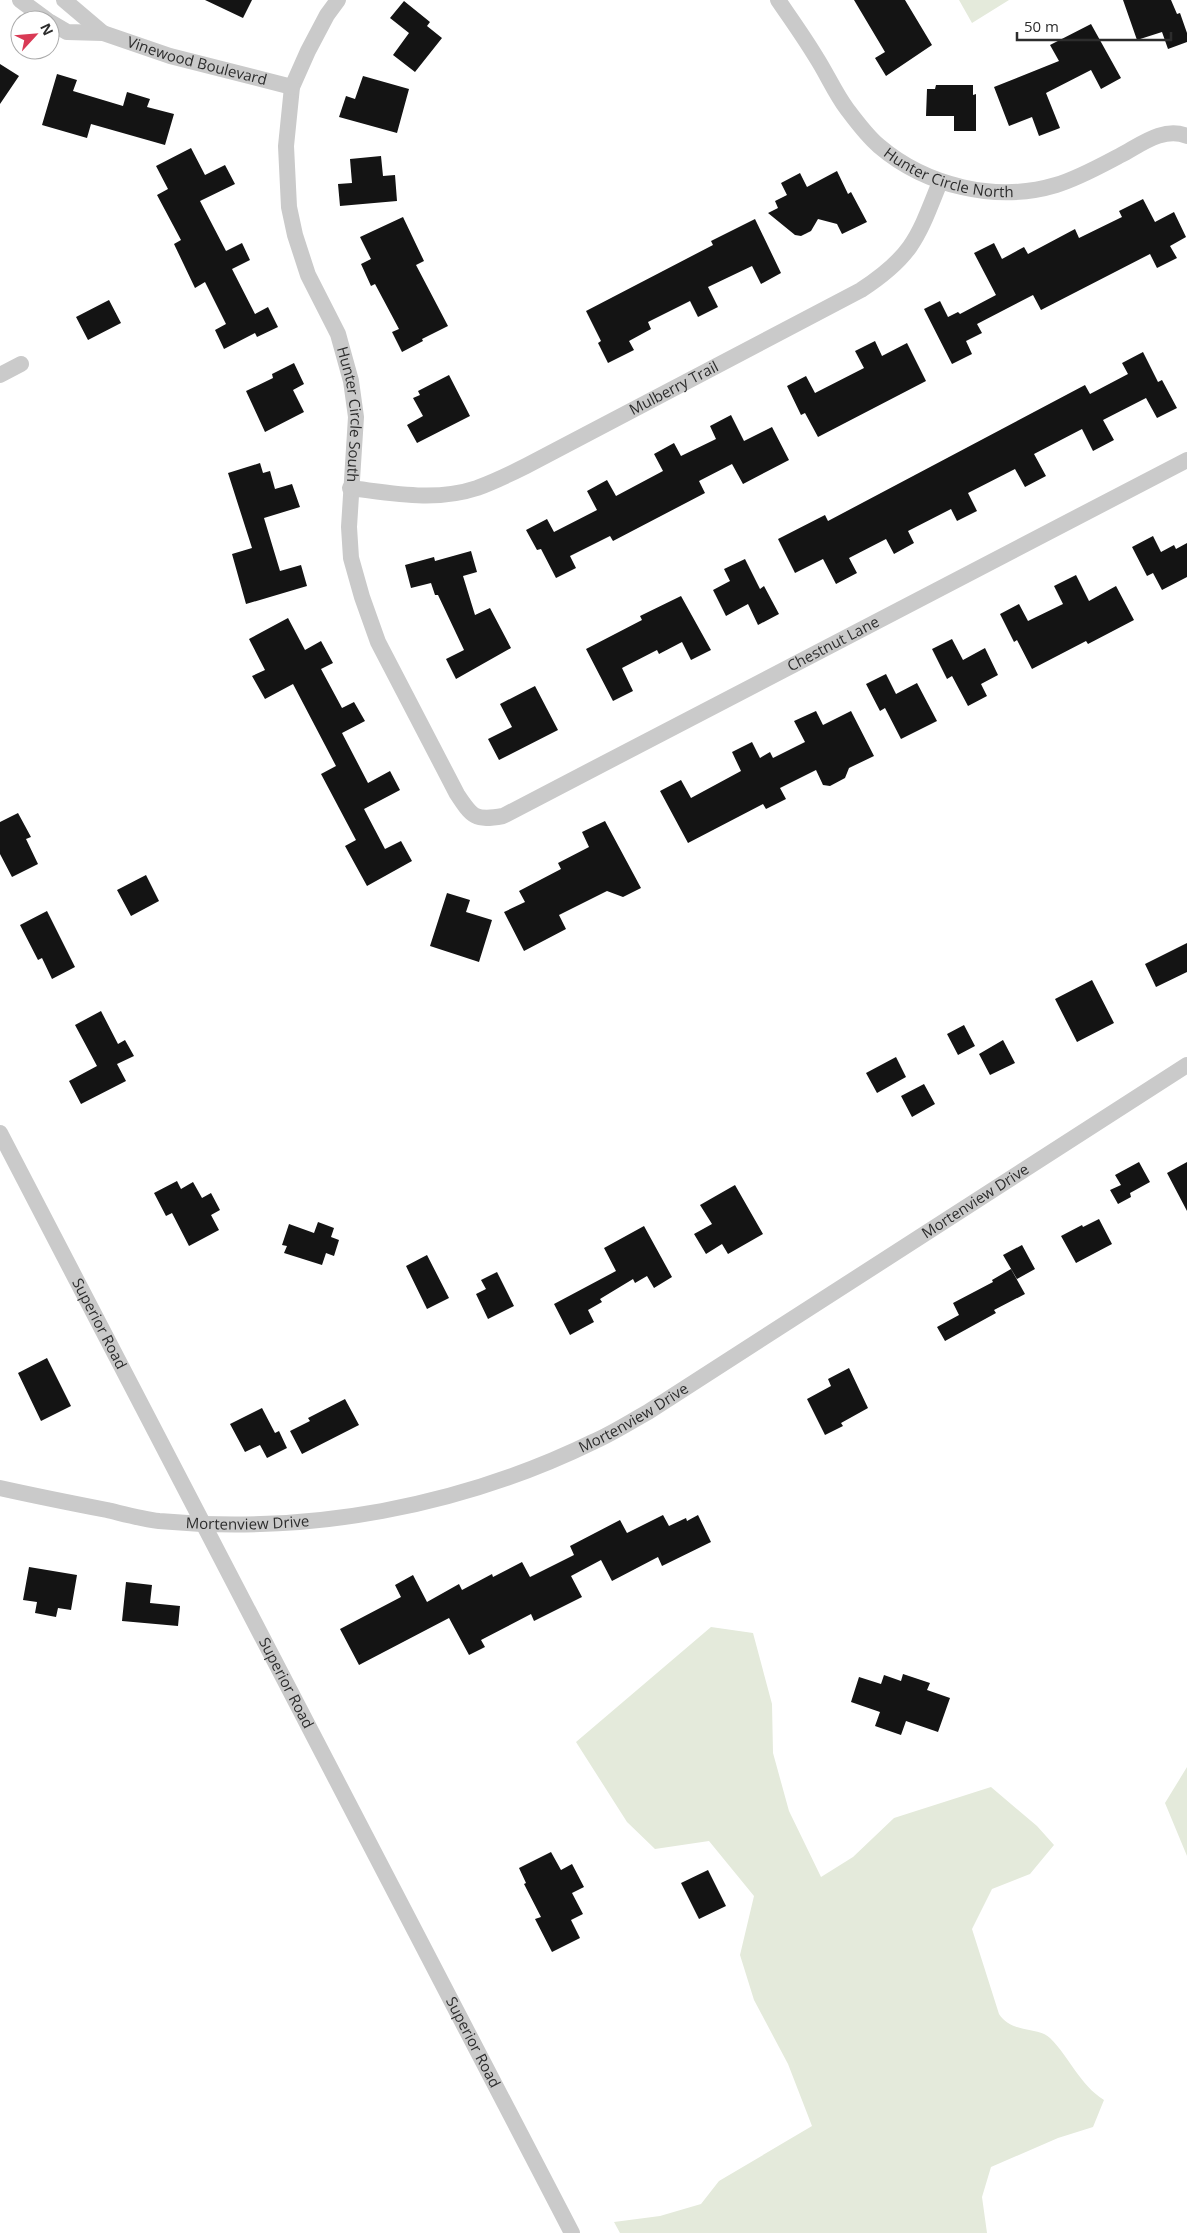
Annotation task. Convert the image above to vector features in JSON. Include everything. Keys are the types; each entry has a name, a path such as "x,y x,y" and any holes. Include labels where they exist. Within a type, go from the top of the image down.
{"street":[{"name":"Vinewood Boulevard","path":"20,0 34,10"},
{"name":"Vinewood Boulevard","path":"64,0 103,33"},
{"name":"Hunter Circle South","path":"338,0 327,15 292,87 286,146 289,207 295,236 308,275 335,327 348,365 356,417 350,488 349,527 351,558 368,616 378,642 457,794 468,812 477,818"},
{"name":"Hunter Circle North","path":"778,0 816,57 846,108 877,145 904,165 940,182 989,192 1015,193 1056,185 1090,171 1156,136 1169,132 1187,136"},
{"name":"Vinewood Boulevard","path":"60,28 67,32 103,33 170,56 292,87"},
{"name":"Mulberry Trail","path":"350,488 410,496 448,494 475,489 526,466 861,290 876,280 895,266 917,239 940,182"},
{"path":"0,375 21,364"},
{"name":"Chestnut Lane","path":"477,818 503,816 1187,460"},
{"name":"Mortenview Drive","path":"0,1488 158,1520 296,1522 351,1516 405,1507 446,1498 498,1481 596,1441 699,1380 1187,1065"},
{"name":"Superior Road","path":"0,1133 572,2233"}],"green space":[{"path":"959,0 1009,0 972,23"},
{"path":"711,1627 753,1633 772,1704 773,1753 789,1811 821,1877 853,1857 894,1818 991,1787 1037,1826 1054,1845 1030,1874 992,1889 972,1929 999,2014 1004,2020 1017,2027 1045,2034 1050,2038 1088,2087 1104,2100 1093,2127 1058,2138 991,2167 982,2197 987,2233 620,2233 614,2222 660,2216 701,2204 719,2181 812,2126 788,2064 754,2000 740,1955 754,1896 709,1841 655,1849 627,1822 576,1742"},
{"path":"1187,1767 1187,1856 1165,1803"}],"building":[{"path":"205,0 252,0 243,18"},
{"path":"854,0 905,0 932,45 886,76 875,58 885,52"},
{"path":"1123,0 1171,0 1177,14 1180,13 1187,33 1187,42 1168,49 1162,32 1137,40"},
{"path":"404,1 430,22 427,26 442,38 415,72 393,55 409,33 390,18"},
{"path":"1091,24 1121,78 1101,89 1091,70 1046,93 1060,128 1039,136 1032,117 1009,126 994,87 1059,61 1050,45"},
{"path":"0,64 19,76 0,104"},
{"path":"57,74 77,80 73,91 123,106 127,92 150,99 147,107 174,114 165,145 91,124 87,138 42,125"},
{"path":"363,76 409,89 397,133 339,117 346,96 355,99"},
{"path":"936,85 973,85 973,95 976,94 976,131 954,131 954,116 926,116 927,89 935,89"},
{"path":"191,148 205,175 225,165 235,184 200,201 226,251 242,243 250,260 232,269 255,314 268,307 278,327 257,337 255,333 224,349 215,330 226,324 205,282 195,288 174,244 181,240 157,195 168,189 156,166"},
{"path":"381,156 383,176 395,175 397,201 340,206 338,184 352,183 350,159"},
{"path":"837,171 848,194 851,192 867,222 842,234 837,224 818,219 811,231 801,236 795,235 768,213 778,208 775,201 787,195 781,183 800,173 807,187"},
{"path":"1143,199 1155,222 1174,212 1186,237 1170,246 1177,258 1157,268 1150,254 1041,310 1033,295 977,324 982,333 966,341 972,354 952,364 924,309 940,301 948,317 958,312 960,314 996,295 974,253 994,243 1002,259 1024,247 1028,254 1075,229 1079,238 1122,217 1119,211"},
{"path":"403,217 424,261 416,265 448,326 402,352 392,332 399,329 375,284 371,286 361,264 371,259 360,237"},
{"path":"755,219 781,273 761,284 752,266 708,287 718,307 698,317 690,301 648,322 651,329 629,341 634,350 608,363 598,343 601,341 586,311 713,245 711,241"},
{"path":"109,300 121,323 88,340 76,317"},
{"path":"875,341 882,356 907,343 926,381 818,437 805,413 801,415 787,386 806,376 815,393 864,368 855,351"},
{"path":"1143,352 1158,382 1162,380 1177,408 1157,418 1146,398 1103,420 1114,440 1093,451 1082,429 1034,454 1046,476 1025,487 1015,469 968,493 977,511 957,521 951,509 908,531 914,543 894,554 886,539 849,558 857,573 836,584 823,559 795,573 778,539 825,515 828,521 1085,385 1090,394 1128,374 1122,363"},
{"path":"294,363 304,384 293,390 304,412 265,432 246,391 273,378 272,374"},
{"path":"449,375 470,416 417,443 407,425 423,416 413,398 420,395 418,391"},
{"path":"731,415 744,441 772,427 789,460 743,484 732,464 699,481 705,493 613,541 610,536 570,556 576,568 556,578 541,549 537,550 526,530 547,519 554,532 597,510 587,491 607,480 616,496 663,471 654,454 674,443 681,456 716,439 710,426"},
{"path":"260,463 263,473 270,471 275,489 292,484 300,507 264,518 280,571 301,565 307,586 246,604 232,554 252,548 228,473"},
{"path":"1153,536 1161,552 1174,545 1176,549 1187,543 1187,577 1162,590 1153,573 1147,576 1132,547"},
{"path":"471,551 477,572 463,576 475,615 490,608 511,648 456,679 446,659 464,650 438,595 435,595 431,583 411,588 405,565 434,557 435,561"},
{"path":"745,559 760,589 764,586 779,614 758,625 748,604 726,616 713,590 730,581 724,569"},
{"path":"1076,575 1089,601 1116,586 1134,620 1088,644 1086,641 1032,669 1017,640 1014,642 1000,614 1019,604 1028,621 1063,604 1054,586"},
{"path":"681,596 711,650 691,660 682,642 659,654 657,650 622,668 633,691 613,701 586,649 642,620 640,616"},
{"path":"288,618 305,650 321,641 333,663 321,669 342,708 354,702 365,721 342,733 368,783 390,771 400,790 364,809 385,849 401,841 412,861 367,886 345,846 356,840 321,774 336,766 293,684 265,699 252,676 265,670 249,639"},
{"path":"952,639 963,660 985,648 998,675 981,684 987,696 968,706 952,676 947,679 932,649"},
{"path":"886,674 896,694 917,683 937,721 901,739 885,708 880,711 866,684"},
{"path":"535,686 558,730 499,760 488,739 512,727 500,704"},
{"path":"816,711 823,725 851,711 874,756 849,768 845,778 830,786 823,785 816,770 780,788 786,799 766,809 763,804 688,843 660,791 681,780 691,798 741,771 732,752 752,742 760,758 770,752 773,758 805,742 794,721"},
{"path":"18,813 31,837 26,839 38,864 12,877 0,854 0,822"},
{"path":"605,821 641,888 623,897 607,891 559,915 566,929 524,951 504,912 525,902 519,891 561,869 558,863 589,847 582,832"},
{"path":"146,875 159,901 131,916 117,890"},
{"path":"447,893 470,900 466,912 492,920 479,962 430,946"},
{"path":"47,911 75,967 52,979 42,958 38,960 20,925"},
{"path":"1187,943 1187,972 1156,987 1145,964"},
{"path":"1092,980 1114,1023 1077,1042 1055,999"},
{"path":"101,1011 118,1044 125,1040 134,1056 117,1064 126,1081 81,1104 69,1081 97,1066 75,1025"},
{"path":"964,1025 975,1046 958,1055 947,1034"},
{"path":"1003,1040 1015,1063 990,1075 979,1054"},
{"path":"896,1057 906,1077 877,1093 866,1073"},
{"path":"924,1084 935,1104 912,1117 901,1096"},
{"path":"1139,1162 1150,1182 1130,1193 1131,1197 1118,1204 1110,1190 1121,1185 1115,1175"},
{"path":"1187,1162 1187,1211 1167,1173"},
{"path":"177,1181 181,1189 193,1182 202,1198 211,1193 220,1210 211,1215 219,1230 189,1246 172,1213 166,1216 154,1193"},
{"path":"735,1185 763,1234 728,1254 722,1244 706,1254 694,1234 712,1224 700,1205"},
{"path":"1099,1219 1112,1244 1076,1263 1061,1236"},
{"path":"318,1222 334,1228 331,1237 339,1240 334,1256 326,1253 322,1265 284,1253 287,1246 282,1245 289,1224 314,1233"},
{"path":"644,1226 672,1277 654,1288 647,1276 635,1283 633,1279 600,1299 602,1302 588,1310 594,1322 570,1335 554,1304 616,1271 604,1248"},
{"path":"1022,1245 1035,1269 1017,1279 1003,1255"},
{"path":"427,1255 449,1298 427,1309 406,1266"},
{"path":"1011,1269 1025,1294 994,1310 996,1313 945,1341 937,1327 959,1315 953,1303 993,1282 992,1280"},
{"path":"497,1272 514,1306 488,1319 476,1294 486,1289 481,1280"},
{"path":"47,1358 71,1406 41,1421 18,1373"},
{"path":"849,1368 868,1408 841,1423 843,1426 825,1435 807,1399 831,1386 828,1379"},
{"path":"345,1399 359,1425 302,1454 290,1431 310,1421 308,1418"},
{"path":"262,1408 275,1433 279,1431 287,1448 267,1458 260,1445 245,1452 230,1424"},
{"path":"663,1515 669,1526 686,1518 687,1521 698,1515 711,1542 662,1566 658,1557 612,1581 601,1560 571,1576 582,1597 534,1621 531,1614 481,1640 485,1647 469,1655 449,1618 359,1665 340,1629 401,1597 395,1585 413,1575 427,1602 459,1584 462,1590 492,1574 493,1577 522,1562 530,1577 574,1555 570,1546 620,1520 627,1533"},
{"path":"29,1567 77,1575 71,1610 58,1608 56,1617 35,1613 37,1602 23,1600"},
{"path":"126,1582 152,1585 150,1603 180,1606 178,1626 122,1621"},
{"path":"903,1674 930,1683 927,1690 950,1698 938,1732 906,1721 901,1735 875,1726 880,1712 851,1702 859,1677 881,1684 884,1675 901,1681"},
{"path":"551,1852 561,1870 572,1864 584,1887 572,1893 583,1914 571,1920 580,1938 552,1952 535,1919 541,1917 524,1884 526,1883 519,1868"},
{"path":"708,1870 726,1906 699,1919 681,1883"}]}
